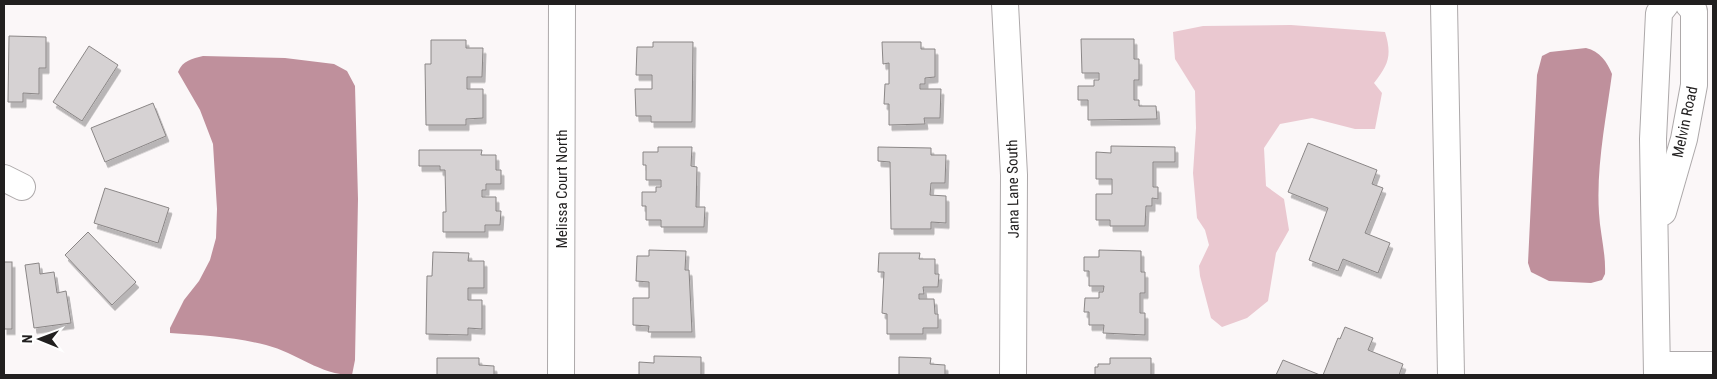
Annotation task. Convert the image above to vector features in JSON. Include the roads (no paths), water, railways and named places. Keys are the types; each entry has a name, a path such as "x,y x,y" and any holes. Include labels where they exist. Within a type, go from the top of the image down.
{"street":[{"name":"Melissa Court North","path":"562,4 562,375"},
{"name":"Jana Lane South","path":"1005,4 1014,175 1013,375"},
{"path":"1444,4 1451,375"},
{"name":"Melvin Road","path":"1657,370 1653,139 1659,13 1666,4"},
{"name":"Melvin Road","path":"1655,239 1684,139 1694,85 1694,11 1688,4"},
{"path":"1657,370 1713,365"}]}
